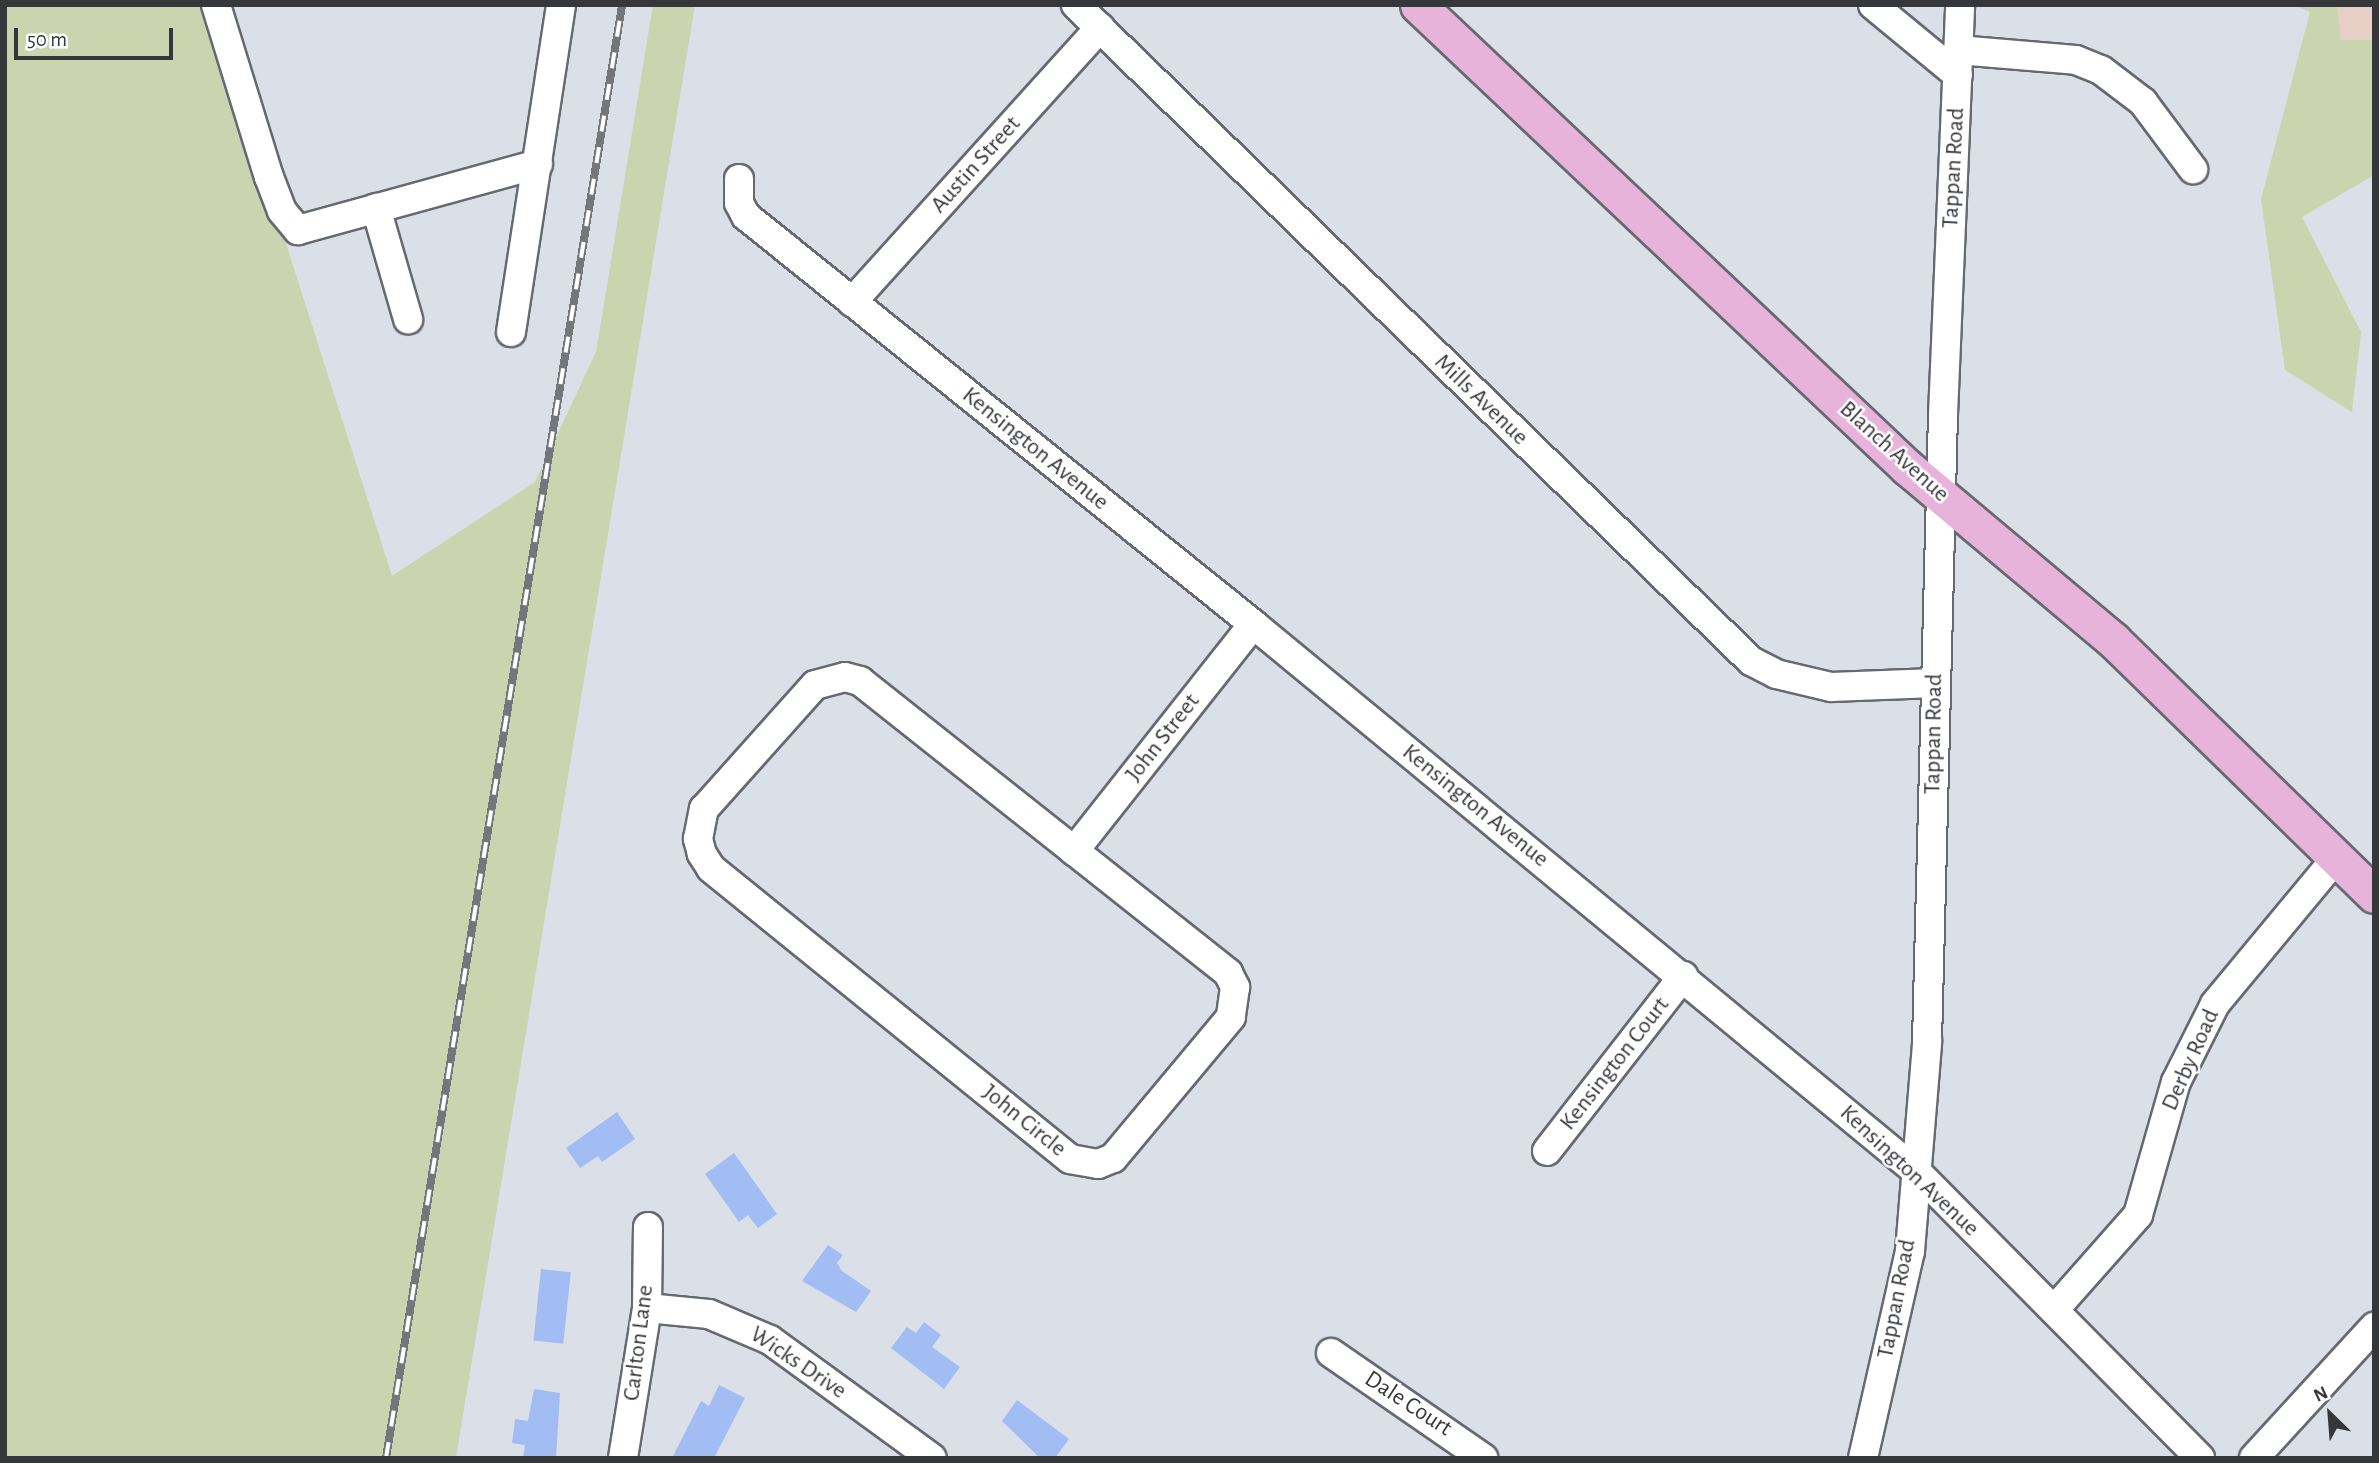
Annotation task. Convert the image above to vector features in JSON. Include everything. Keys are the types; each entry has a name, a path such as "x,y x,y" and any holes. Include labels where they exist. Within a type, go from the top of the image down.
{"main road":[{"name":"Blanch Avenue","path":"1418,5 1941,495 2113,640 2374,895"}],"street":[{"path":"216,5 282,211 299,230 538,164"},
{"path":"511,332 561,5"},
{"name":"Mills Avenue","path":"1076,5 1751,661 1776,674 1831,687 1936,683"},
{"path":"1872,5 1958,63 2076,60 2101,70 2143,102 2193,169"},
{"name":"Tappan Road","path":"1863,1458 1910,1251 1927,1042 1941,495 1960,5"},
{"name":"Austin Street","path":"852,302 1100,27"},
{"name":"Kensington Avenue","path":"739,179 739,203 746,216 1252,624 1683,976 1916,1171 2200,1458"},
{"path":"376,208 408,319"},
{"name":"John Street","path":"1074,851 1252,624"},
{"name":"John Circle","path":"845,677 860,681 1074,851 1217,964 1235,988 1231,1017 1124,1149 1098,1164 1070,1159 710,868 698,839 705,808 815,685 845,677"},
{"name":"Derby Road","path":"2054,1310 2138,1215 2176,1082 2215,1004 2336,858"},
{"name":"Kensington Court","path":"1547,1151 1683,976"},
{"name":"Carlton Lane","path":"623,1458 647,1308 648,1227"},
{"name":"Wicks Drive","path":"647,1308 709,1314 770,1340 932,1458"},
{"path":"2254,1458 2374,1327"},
{"name":"Dale Court","path":"1331,1353 1483,1458"}],"shaded area":[{"path":"2293,5 2374,5 2374,40 2341,41 2310,12"}],"green space":[{"path":"5,5 210,5 392,576 535,482 596,352 653,5 695,5 456,1458 5,1458"},
{"path":"2294,5 2337,5 2341,40 2374,40 2374,175 2302,217 2361,332 2352,412 2285,370 2261,199 2310,12"}],"building":[{"path":"617,1112 635,1139 602,1162 598,1156 580,1168 566,1148"},
{"path":"734,1153 777,1214 758,1228 748,1215 739,1222 705,1174"},
{"path":"828,1245 843,1255 837,1263 842,1271 871,1291 856,1312 802,1281"},
{"path":"541,1269 571,1272 563,1344 533,1341"},
{"path":"924,1322 941,1335 932,1347 960,1367 944,1389 891,1348 907,1327 916,1333"},
{"path":"719,1385 745,1398 714,1458 672,1458 701,1401 709,1406"},
{"path":"534,1389 560,1393 556,1458 523,1458 525,1445 512,1443 515,1419 528,1421"},
{"path":"1017,1400 1069,1439 1055,1458 1040,1458 1002,1421"}],"railway":[{"path":"386,1458 622,5"}]}
